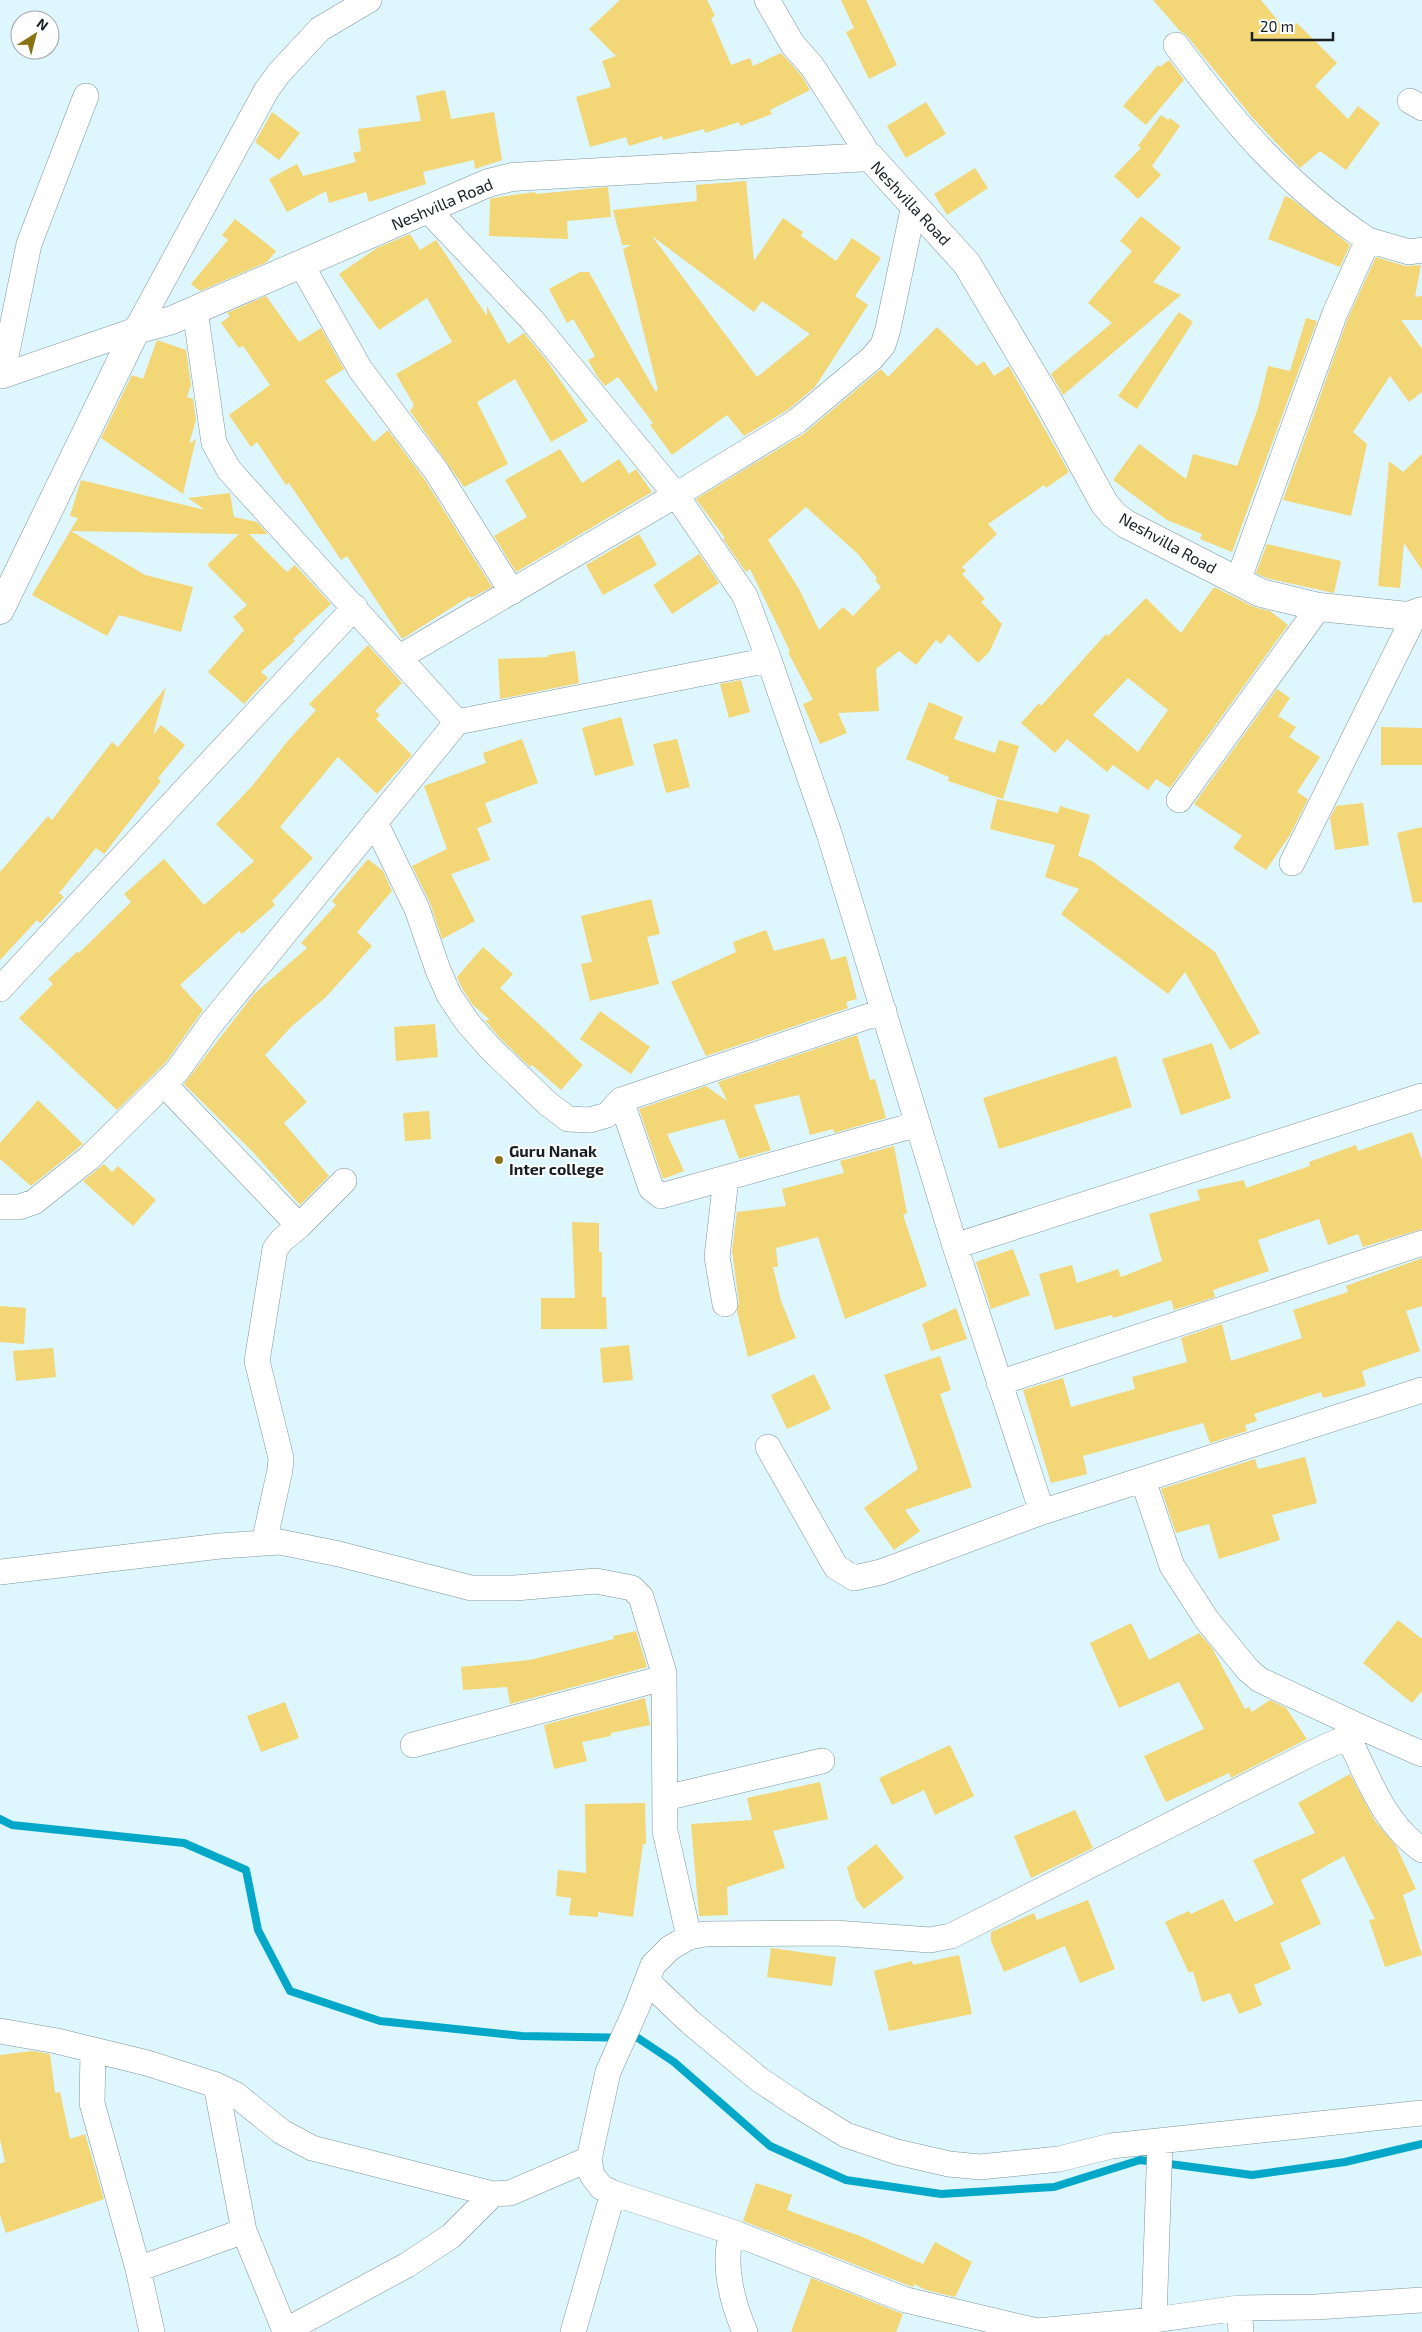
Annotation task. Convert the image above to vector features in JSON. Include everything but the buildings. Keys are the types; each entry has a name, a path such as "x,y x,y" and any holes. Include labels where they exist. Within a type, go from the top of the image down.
{"street":[{"path":"0,610 136,330 266,91 279,73 320,29 369,0"},
{"path":"767,0 793,45 812,66 870,157"},
{"path":"1176,45 1217,100 1275,166 1335,218 1368,240 1409,252 1422,250"},
{"path":"1,376 29,244 86,96"},
{"name":"Neshvilla Road","path":"136,330 172,320 488,184 512,177 870,157 968,264 1050,404 1104,502 1114,515 1126,524 1261,593 1319,607 1408,616 1419,613"},
{"path":"400,657 676,495 797,421 872,358 883,345 888,329 914,205"},
{"path":"428,210 532,320 676,495 745,596 829,833 955,1246 1042,1512"},
{"path":"1238,581 1335,313 1368,240"},
{"path":"301,264 360,369 437,472 512,592"},
{"path":"195,310 214,443 229,470 355,607 456,722"},
{"path":"1,376 136,330"},
{"path":"0,989 355,607"},
{"path":"1179,800 1319,607"},
{"path":"1292,863 1419,613"},
{"path":"0,1206 19,1207 34,1202 89,1158 177,1071 210,1025 456,722 769,660"},
{"path":"375,822 417,909 438,970 449,994 467,1022 489,1047 547,1103 568,1119 590,1120 607,1114 621,1100 884,1011"},
{"path":"164,1084 299,1226"},
{"path":"955,1246 1422,1096"},
{"path":"621,1100 651,1188 661,1196 918,1124"},
{"path":"725,1304 717,1257 726,1178"},
{"path":"264,1543 280,1470 280,1458 257,1361 259,1336 276,1249 282,1240 299,1226 344,1181"},
{"path":"999,1383 1422,1243"},
{"path":"768,1447 836,1567 854,1578 881,1572 1042,1512 1422,1390"},
{"path":"1143,1480 1172,1566 1207,1620 1248,1670 1260,1680 1356,1733 1422,1754"},
{"path":"0,1572 220,1546 280,1542 339,1554 471,1588 515,1588 596,1581 632,1588 641,1597 663,1678 665,1831 689,1937"},
{"path":"413,1745 663,1678"},
{"path":"1356,1733 1384,1811 1408,1841 1422,1850"},
{"path":"1356,1733 1312,1752 951,1936 930,1940 834,1933 705,1934 689,1937 660,1956 653,1965 637,2007 608,2072 589,2159 592,2175 601,2187 613,2193 732,2232 906,2300 1037,2331 1154,2320 1240,2320 1316,2307 1422,2300"},
{"path":"665,1798 822,1761"},
{"path":"647,1981 690,2022 760,2080 846,2135 897,2152 949,2164 980,2167 1059,2159 1110,2146 1160,2161 1422,2113"},
{"path":"0,2031 57,2041 147,2063 216,2085 235,2094 282,2132 312,2148 494,2194 510,2193 589,2159"},
{"path":"93,2051 92,2103 138,2269 152,2332"},
{"path":"216,2085 244,2231 285,2331 407,2265 444,2241 494,2194"},
{"path":"1154,2320 1160,2161"},
{"path":"573,2332 613,2193"},
{"path":"138,2269 244,2231"},
{"path":"732,2232 727,2247 731,2288 745,2332"}],"waterway":[{"path":"0,1819 12,1825 184,1843 246,1870 258,1930 290,1991 380,2021 522,2036 638,2038 674,2062 770,2146 846,2180 941,2194 1054,2187 1140,2160 1252,2175 1345,2162 1422,2144"}],"place":[{"name":"Guru Nanak Inter college","path":"499,1160"}]}
